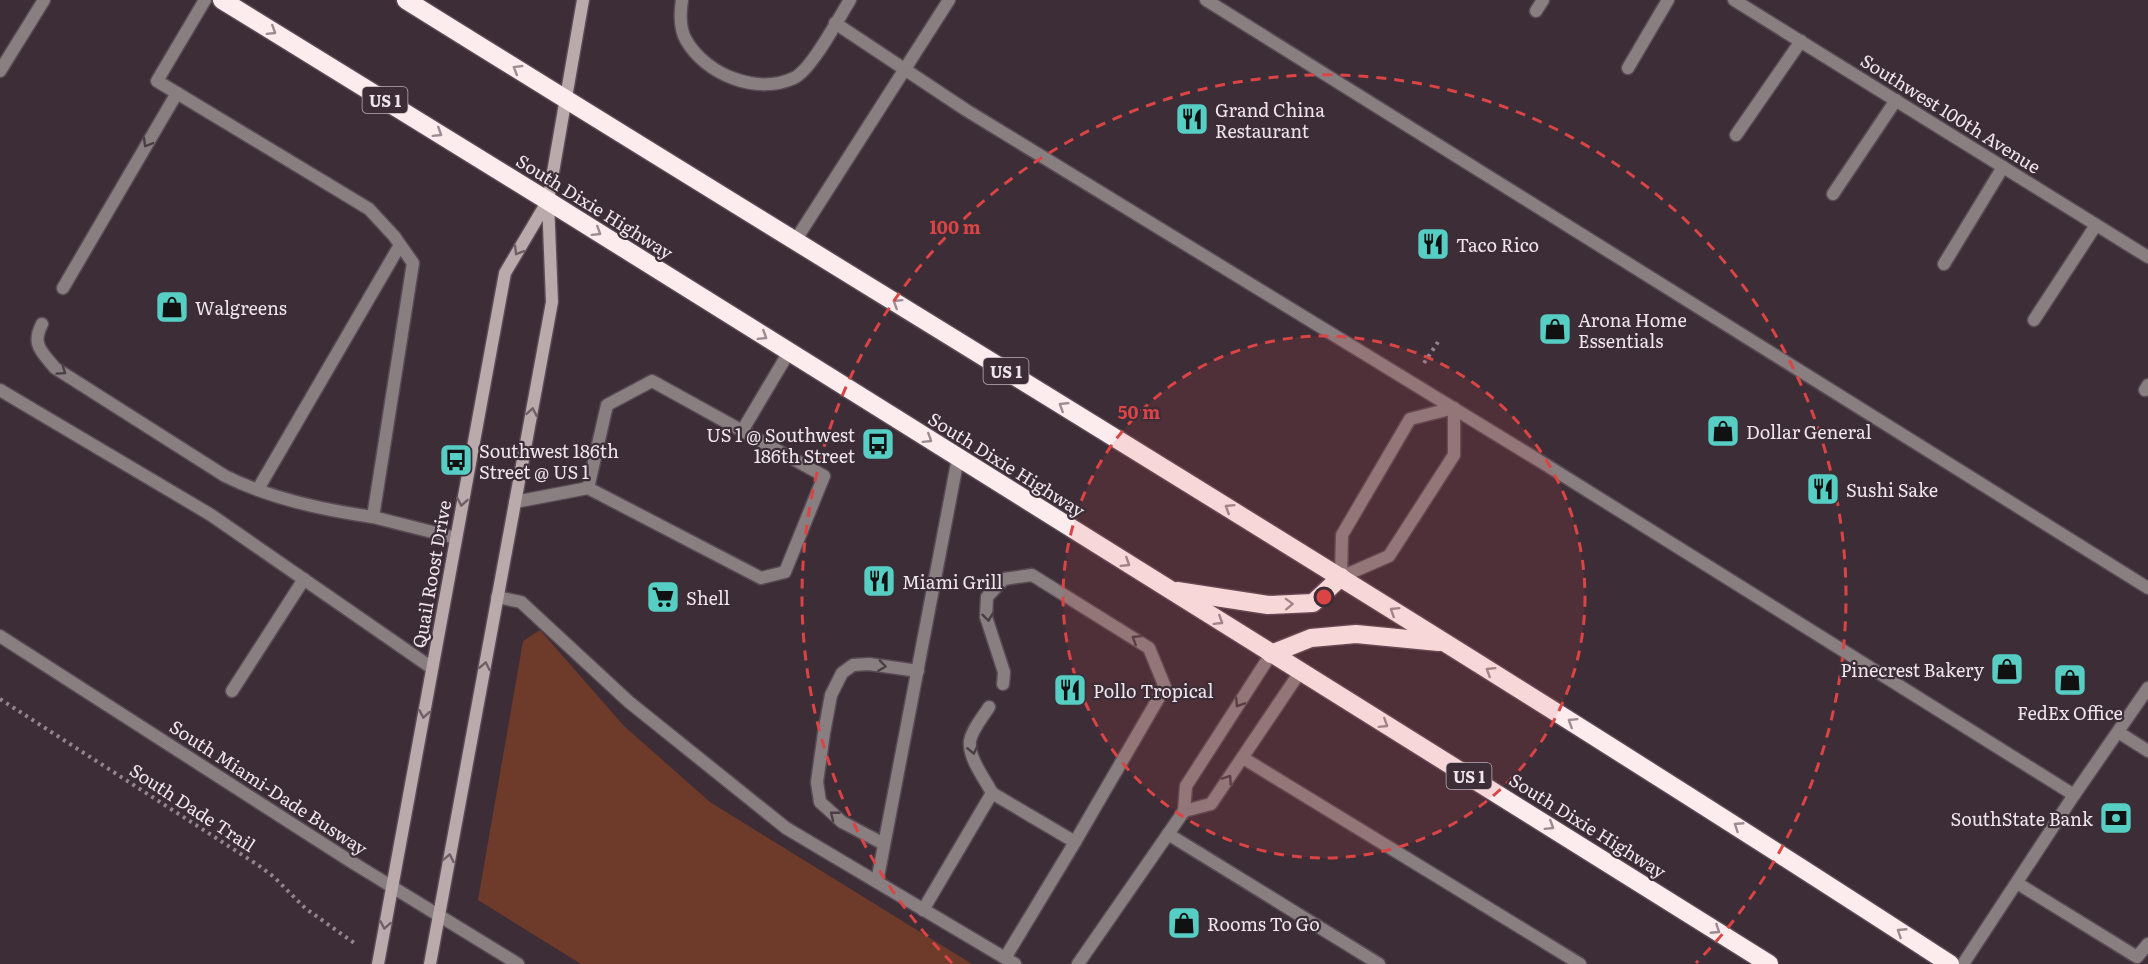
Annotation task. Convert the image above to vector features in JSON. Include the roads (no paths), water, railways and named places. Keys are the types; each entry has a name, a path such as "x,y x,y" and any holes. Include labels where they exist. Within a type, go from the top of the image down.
{"highway":[{"name":"South Dixie Highway","path":"222,0 548,201 1769,964"},
{"name":"US 1","path":"406,0 1341,577 1727,819 1950,964"},
{"path":"1169,590 1268,605 1313,603 1341,577"},
{"path":"1271,654 1311,638 1356,634 1444,642"}],"main road":[{"name":"Quail Roost Drive","path":"430,964 552,302 548,201 583,0"},
{"name":"Quail Roost Drive","path":"378,964 505,273 548,201"}],"street":[{"path":"0,71 44,0"},
{"path":"205,0 157,81 369,209 413,263 373,517"},
{"path":"682,0 681,28 685,39 696,53 726,75 754,84 784,81 802,72 849,0"},
{"path":"795,241 949,0"},
{"path":"1206,0 2148,588"},
{"path":"1628,68 1668,0"},
{"name":"Southwest 100th Avenue","path":"1734,0 2148,257"},
{"path":"835,23 966,110 1454,408 2074,795"},
{"path":"1736,135 1801,41"},
{"path":"63,288 177,93"},
{"path":"1833,194 1896,100"},
{"path":"1944,264 2003,167"},
{"path":"2034,320 2096,225"},
{"path":"258,489 400,245"},
{"path":"42,324 37,333 37,343 55,368 225,476 241,484 330,511 373,517 456,538"},
{"path":"742,431 789,352"},
{"path":"515,502 588,489 761,578 785,572 824,476 652,381 607,405 588,489"},
{"path":"0,390 211,515 432,668"},
{"path":"1454,408 1454,455 1389,556 1341,577 1342,535 1410,418 1454,408"},
{"path":"877,882 958,458"},
{"path":"498,597 521,602 629,702 786,828 1010,961 1075,842 1165,687 1149,648 1032,575 1004,579 987,597 986,617 1004,672 1003,684"},
{"path":"232,691 304,579"},
{"name":"South Miami-Dade Busway","path":"1,637 391,886 518,964"},
{"path":"1078,964 1184,812 1186,786 1271,654"},
{"path":"884,844 842,822 819,802 817,782 831,695 842,674 854,665 869,664 918,671"},
{"path":"1184,812 1211,804 1300,672"},
{"path":"1963,964 2074,795 2148,688"},
{"path":"989,707 970,741 971,753 992,793 1075,842"},
{"path":"2118,732 2148,751"},
{"path":"1243,758 1580,964"},
{"path":"923,910 992,793"},
{"path":"1168,834 1379,964"},
{"path":"2017,883 2137,957 2148,944"}],"place":[{"name":"Grand China Restaurant","path":"1192,119"},
{"name":"Taco Rico","path":"1433,244"},
{"name":"Walgreens","path":"172,307"},
{"name":"Arona Home Essentials","path":"1555,329"},
{"name":"Dollar General","path":"1723,431"},
{"name":"US 1 @ Southwest 186th Street","path":"878,444"},
{"name":"Southwest 186th Street @ US 1","path":"456,460"},
{"name":"Sushi Sake","path":"1823,489"},
{"name":"Miami Grill","path":"879,581"},
{"name":"Shell","path":"663,597"},
{"name":"Pinecrest Bakery","path":"2007,669"},
{"name":"FedEx Office","path":"2070,680"},
{"name":"Pollo Tropical","path":"1070,690"},
{"name":"SouthState Bank","path":"2116,818"},
{"name":"Rooms To Go","path":"1184,923"}]}
